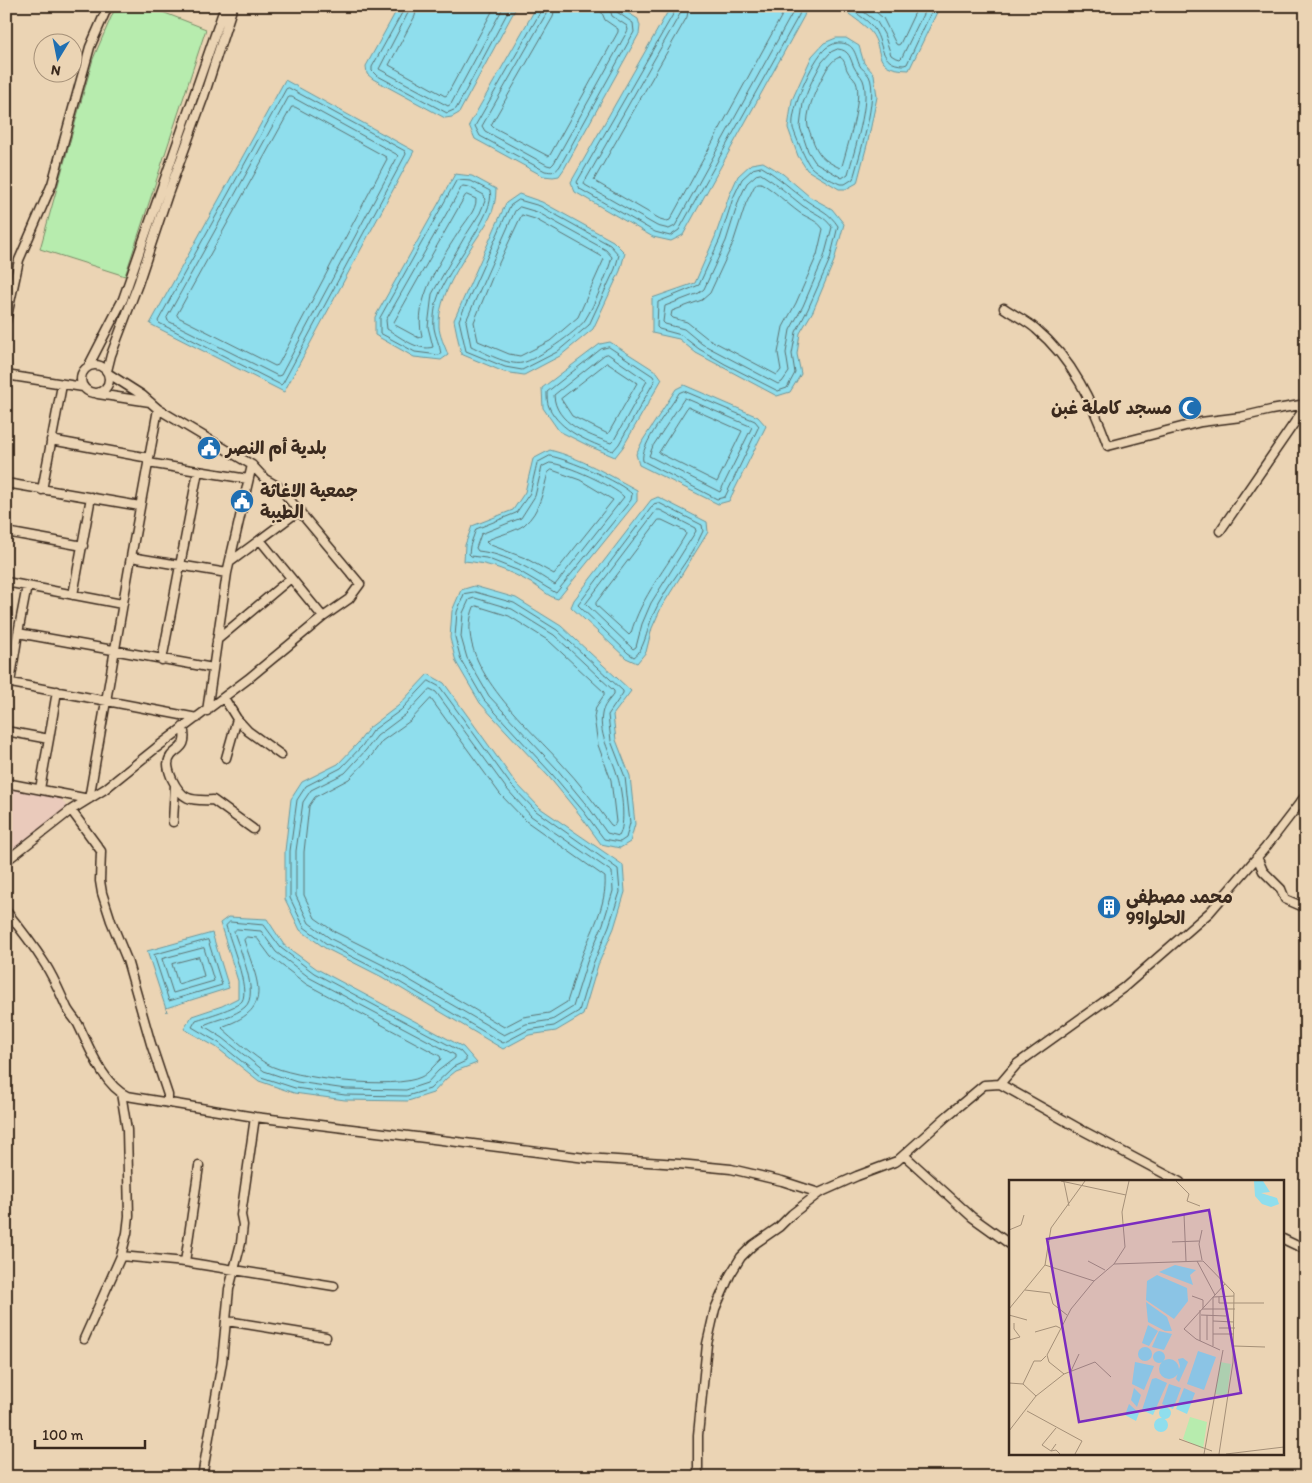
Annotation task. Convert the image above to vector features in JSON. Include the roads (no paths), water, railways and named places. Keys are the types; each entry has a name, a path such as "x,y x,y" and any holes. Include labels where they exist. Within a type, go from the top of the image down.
{"street":[{"path":"6,321 19,260 52,184 90,47 108,6"},
{"path":"150,402 89,392 82,383 82,374 88,367 123,299 225,6"},
{"path":"98,394 108,387 110,382 108,372 111,355 204,96 233,6"},
{"path":"1004,308 1036,328 1064,356 1083,388 1108,446 1201,422 1306,405"},
{"path":"6,861 71,810 104,789 183,727 224,698 323,617 349,599 360,584 300,510 279,487 265,480 252,464 158,409 102,366 88,367"},
{"path":"6,375 84,387"},
{"path":"42,490 62,385"},
{"path":"1220,531 1306,405"},
{"path":"89,799 130,557 158,409"},
{"path":"51,440 198,471 248,479"},
{"path":"207,711 227,573 252,464"},
{"path":"162,660 198,471"},
{"path":"6,483 140,506"},
{"path":"73,595 91,497"},
{"path":"230,562 300,510"},
{"path":"6,532 83,546"},
{"path":"260,540 323,617"},
{"path":"130,557 227,573"},
{"path":"217,640 291,578"},
{"path":"6,582 122,604"},
{"path":"27,586 8,682 197,718"},
{"path":"18,633 114,652 213,668"},
{"path":"40,789 57,691"},
{"path":"224,698 237,719 248,731 280,755"},
{"path":"226,758 237,719"},
{"path":"183,727 185,742 173,755 168,764 169,773 175,785 183,796 196,801 213,800 253,829"},
{"path":"6,731 50,738"},
{"path":"6,783 89,799"},
{"path":"173,822 175,785"},
{"path":"1000,1084 1016,1064 1123,988 1210,912 1286,822 1306,795"},
{"path":"71,810 101,851 100,880 102,893 127,960 168,1095 168,1103"},
{"path":"1257,857 1263,871 1281,889 1285,899 1306,908"},
{"path":"6,911 28,938 45,964 59,987 73,1018 77,1022 82,1036 109,1082 120,1093 136,1098 255,1117 586,1158 730,1169 782,1181 819,1193"},
{"path":"151,1044 160,1041"},
{"path":"698,1477 698,1436 707,1344 716,1309 725,1286 741,1257 753,1245 819,1193 897,1161 984,1085 1000,1084 1176,1180"},
{"path":"84,1339 122,1256 129,1216 127,1130 120,1093"},
{"path":"202,1477 217,1397 227,1321 229,1289 241,1243 243,1225 241,1215 255,1117"},
{"path":"904,1155 973,1217 1009,1244"},
{"path":"185,1262 199,1166"},
{"path":"1284,1239 1306,1250"},
{"path":"122,1256 185,1262 334,1286"},
{"path":"227,1321 326,1337"}],"water":[{"path":"399,6 517,6 459,113 452,117 445,118 367,74 366,66"},
{"path":"537,6 617,6 638,19 640,26 639,34 564,169 559,176 553,177 543,176 475,139 469,125"},
{"path":"671,6 805,6 806,8 804,16 683,235 671,241 653,237 575,192 571,182"},
{"path":"838,6 940,6 909,70 896,69 883,62 877,43 867,28"},
{"path":"836,38 846,38 859,46 864,63 874,74 877,97 857,183 846,189 839,189 807,170 798,156 788,128 792,100 812,56 824,43"},
{"path":"285,80 414,151 284,392 150,324"},
{"path":"763,162 783,174 810,197 832,209 844,224 834,261 813,311 800,333 797,354 801,374 790,392 777,396 696,353 679,339 652,333 652,298 695,283 738,176 751,164"},
{"path":"455,174 472,176 496,189 493,211 463,260 442,304 439,329 448,355 441,360 414,357 375,335 375,317"},
{"path":"519,194 542,202 613,241 625,253 620,271 593,329 560,356 524,375 504,372 461,354 454,320 506,203"},
{"path":"610,342 657,372 662,379 623,447 615,457 559,431 543,408 542,388 600,344"},
{"path":"684,385 758,417 766,426 729,501 718,504 639,465 636,454 643,440 676,389"},
{"path":"550,450 584,462 637,490 637,501 558,599 507,571 464,561 465,545 472,526 513,510 525,492 533,459"},
{"path":"658,497 707,522 708,532 661,608 652,628 646,652 637,663 626,658 571,607 574,600 651,500"},
{"path":"474,586 516,598 561,626 631,691 613,715 616,740 630,776 635,824 630,842 620,848 601,844 549,777 480,703 456,662 450,638 452,611 461,590"},
{"path":"428,674 444,683 515,782 540,808 623,865 625,892 614,928 598,965 583,1015 556,1031 529,1035 503,1049 382,977 325,948 300,930 285,899 285,851 291,799 302,782 338,764 369,728 398,706"},
{"path":"228,917 267,919 284,945 317,969 463,1047 477,1063 456,1071 433,1093 408,1101 345,1100 294,1093 259,1081 216,1047 184,1029 192,1016 222,1006 238,998 238,981 220,923"},
{"path":"212,933 229,988 166,1008 167,1012 147,951"}],"place":[{"name":"مسجد كاملة غبن","path":"1190,408"},
{"name":"بلدية أم النصر","path":"209,448"},
{"name":"جمعية الاغاثة الطيبة","path":"242,501"},
{"name":"محمد مصطفى الحلوا99","path":"1109,907"}]}
